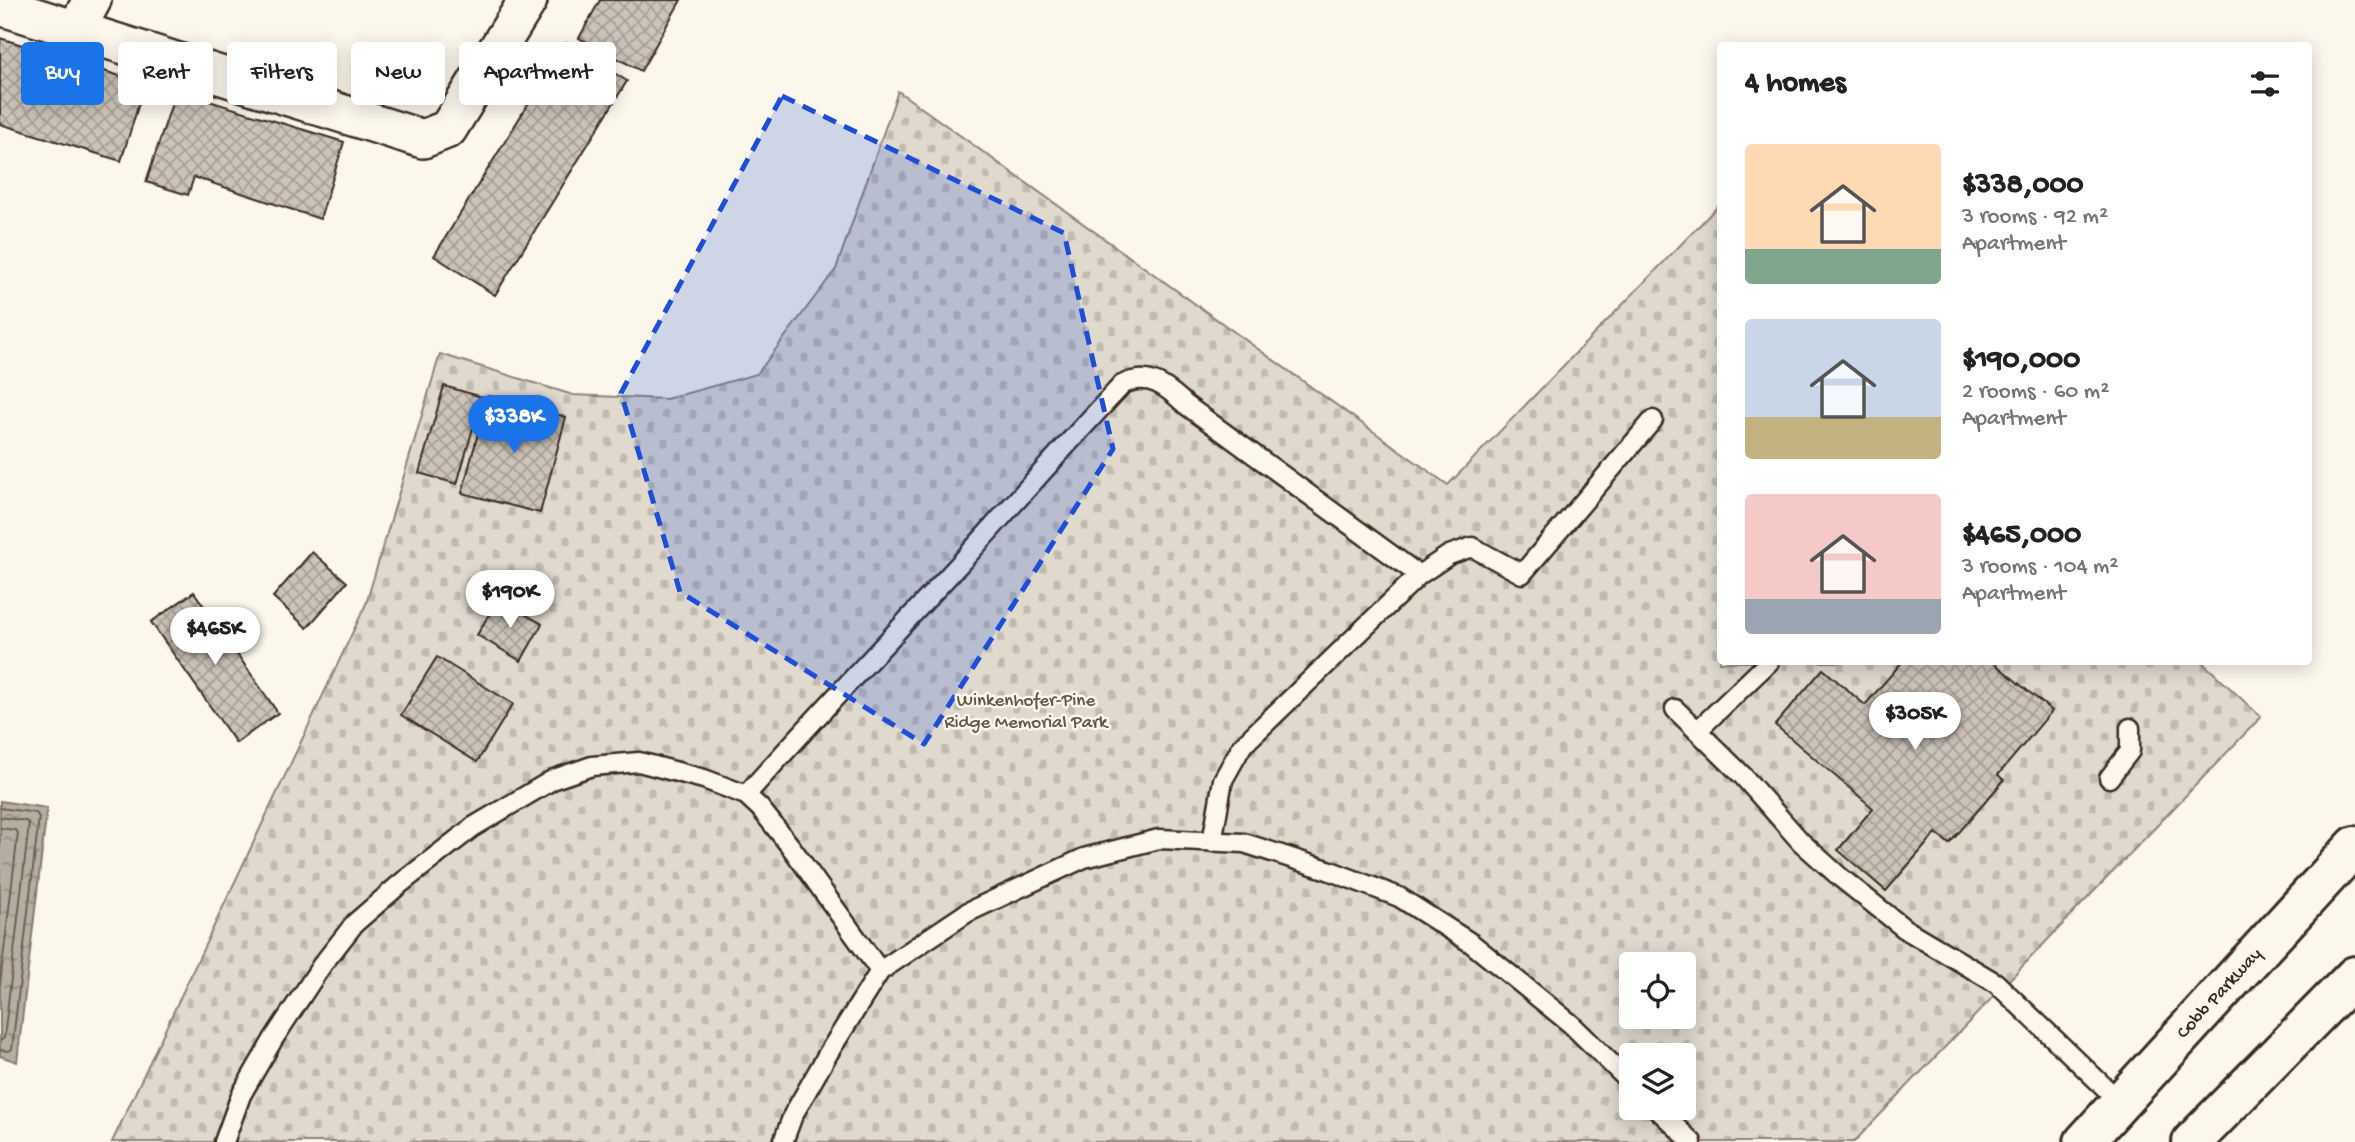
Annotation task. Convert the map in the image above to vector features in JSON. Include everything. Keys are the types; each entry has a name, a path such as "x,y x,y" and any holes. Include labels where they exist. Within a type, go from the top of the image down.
{"main road":[{"name":"Cobb Parkway","path":"2084,1142 2355,846"},
{"path":"2192,1142 2355,976"}],"street":[{"path":"0,6 84,15 423,139 449,129 528,0"}],"lane":[{"path":"746,795 965,558 1048,463 1122,385 1134,378 1152,379 1175,394 1186,405 1419,575"},
{"path":"1212,842 1223,780 1242,746 1419,575 1449,555 1472,547 1522,575 1653,420"},
{"path":"1697,731 1766,665"},
{"path":"1675,709 1742,775 1801,842 1821,860 1905,929 1996,983 2121,1103"},
{"path":"2109,778 2130,751 2130,728"},
{"path":"224,1142 241,1095 274,1038 321,965 355,923 473,827 554,779 592,765 639,762 704,779 746,795 791,847 880,971"},
{"path":"783,1142 793,1115 880,971 968,912 1084,858 1159,839 1244,843 1399,897 1471,943 1571,1024 1619,1071"},
{"path":"1669,1120 1692,1142"}],"highlighted area":[{"path":"782,96 1064,233 1113,449 924,744 680,592 621,393"}],"green space":[{"name":"Winkenhofer-Pine Ridge Memorial Park","path":"898,91 1448,485 1717,207 1717,665 2205,665 2261,717 1854,1142 112,1142 366,604 440,354 573,395 666,399 757,374 836,269"}],"water":[{"path":"0,801 47,808 17,1062 0,1056"}],"building":[{"path":"600,0 681,0 641,71 616,58 616,42 587,42 579,38"},
{"path":"0,38 21,45 21,105 104,105 104,71 118,75 118,105 138,105 121,161 0,124"},
{"path":"616,74 627,81 616,99"},
{"path":"213,102 344,142 320,219 194,177 188,195 146,182 171,105 213,105"},
{"path":"528,105 612,105 495,295 434,256"},
{"path":"444,386 482,397 457,484 419,473"},
{"path":"488,396 566,417 540,513 462,493"},
{"path":"312,552 347,582 307,628 273,597"},
{"path":"194,592 278,713 236,743 151,622"},
{"path":"498,599 542,624 521,661 477,635"},
{"path":"437,657 513,704 477,762 401,715"},
{"path":"1899,665 1997,665 2052,711 1998,775 2004,780 1949,844 1936,833 1886,891 1838,850 1873,808 1775,725 1823,669 1865,705"}]}
